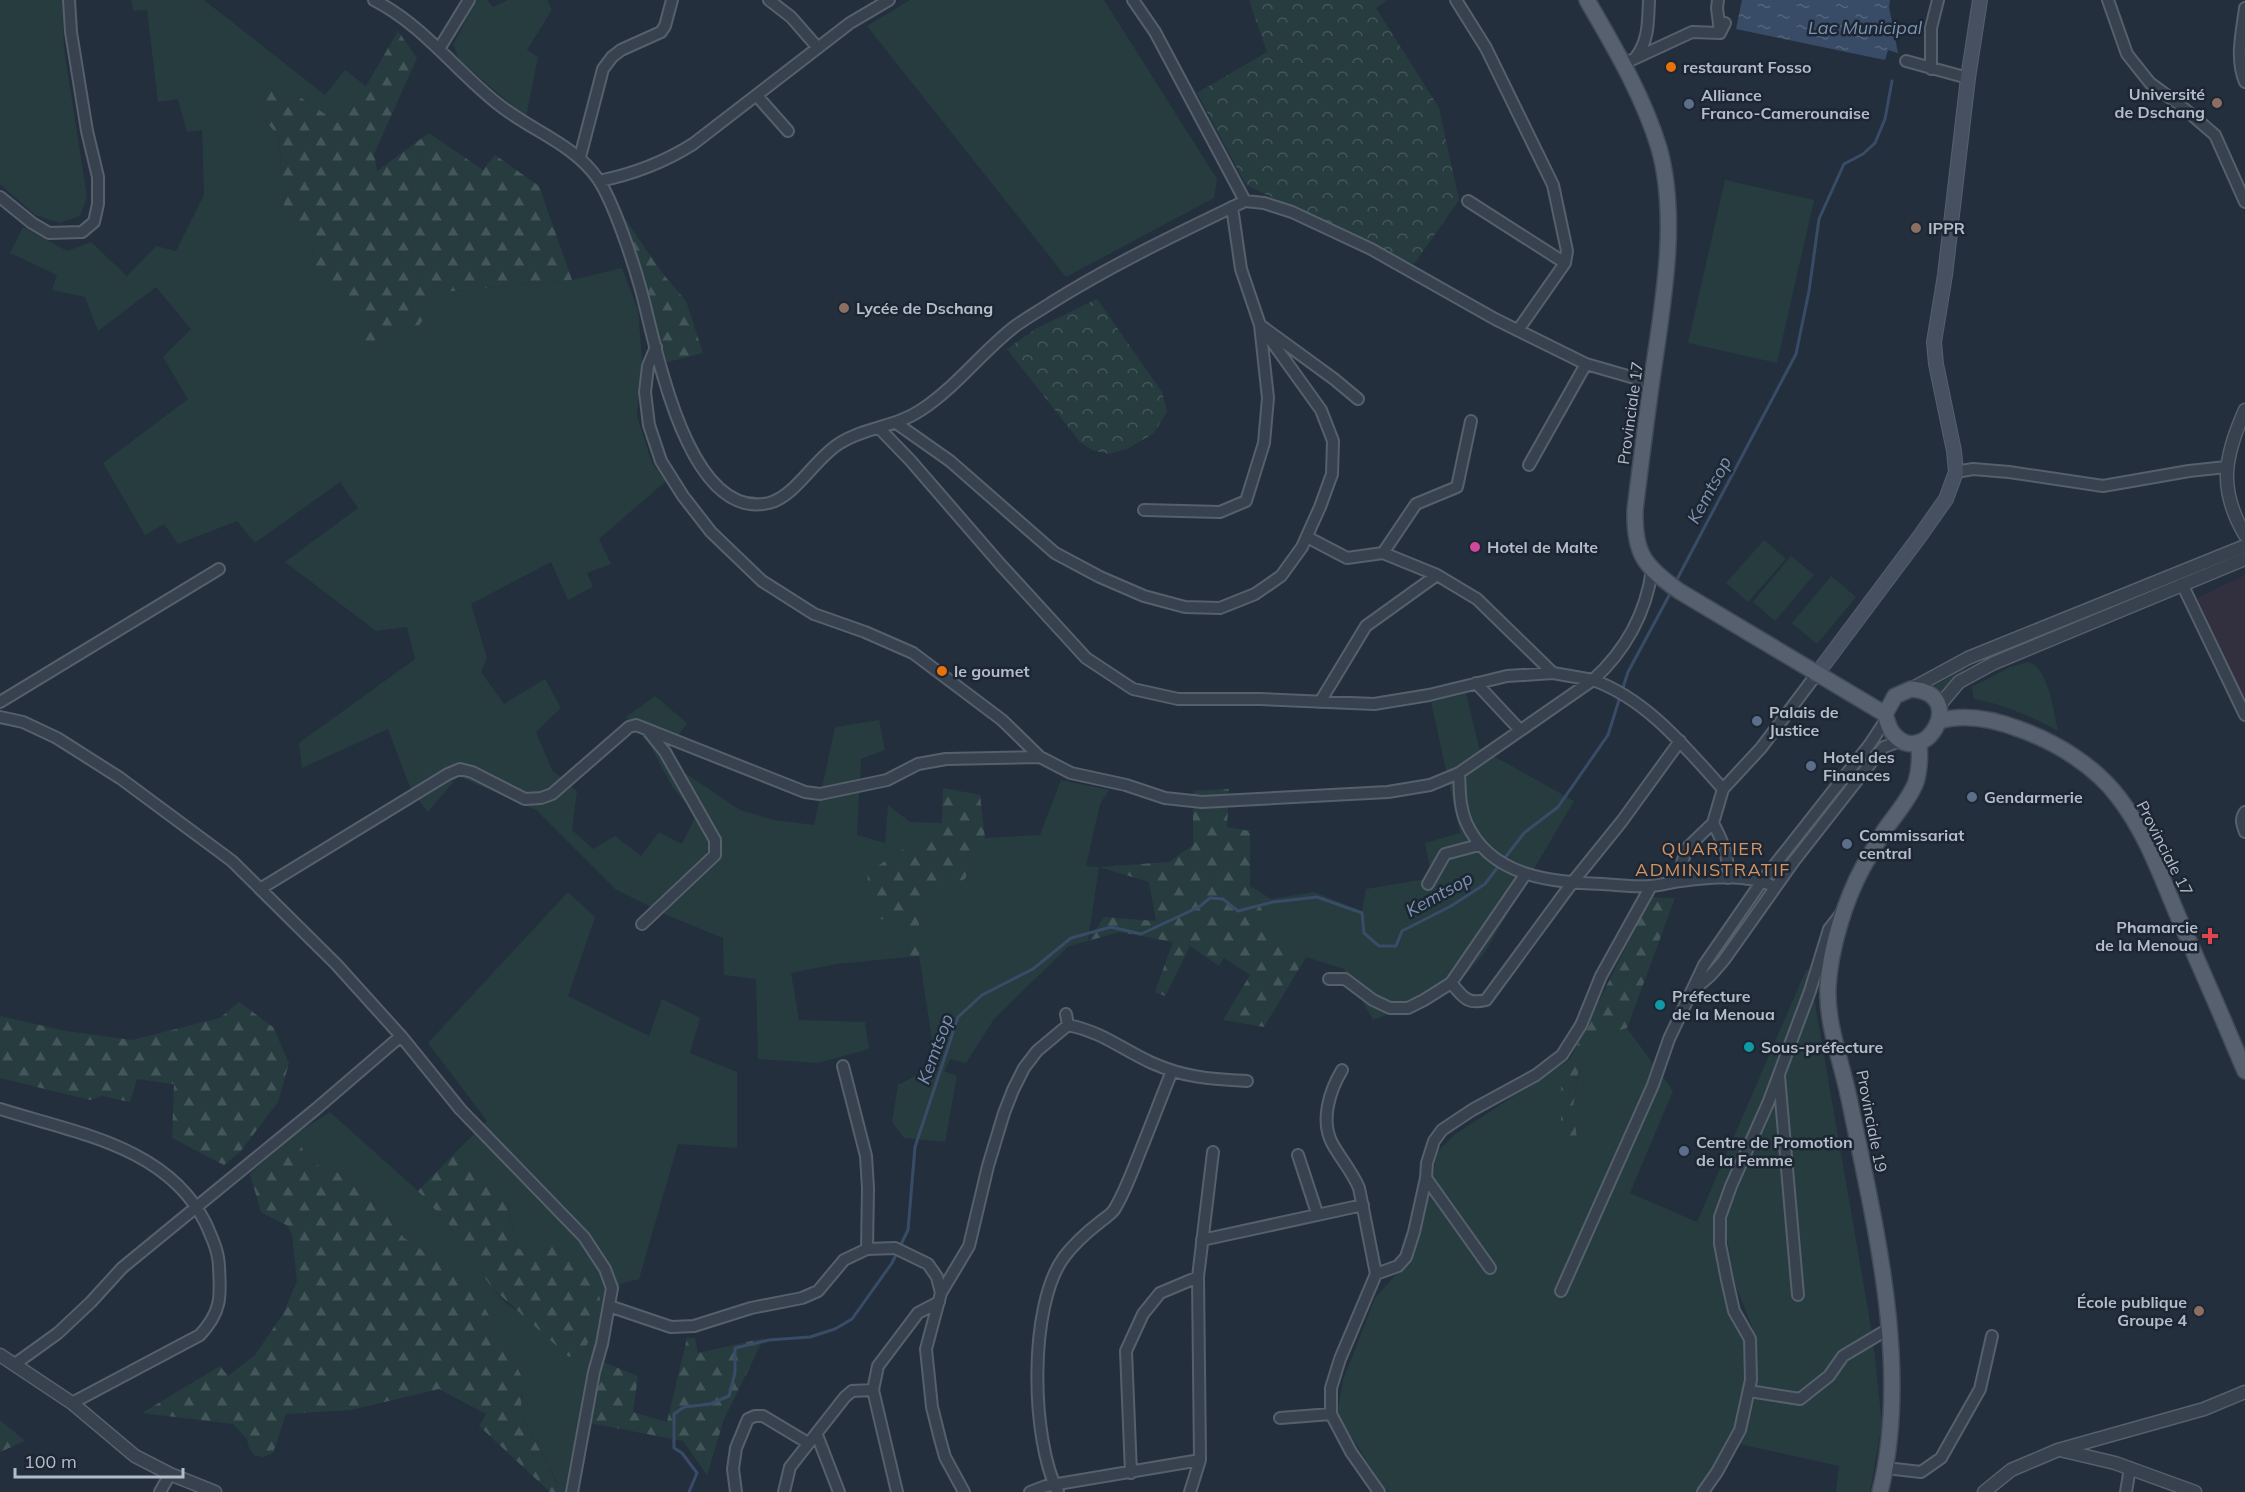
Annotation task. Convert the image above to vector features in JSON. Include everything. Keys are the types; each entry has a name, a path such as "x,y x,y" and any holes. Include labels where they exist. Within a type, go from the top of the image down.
{"main road":[{"name":"Provinciale 17","path":"1587,0 1630,61 1659,148 1666,192 1668,219 1665,289 1637,499 1635,535 1641,553 1652,570 1679,591 1886,716"},
{"path":"1816,675 1927,527 1946,499 1956,472 1934,342 1945,275 1968,78 1980,0"},
{"path":"1911,689 1927,693 1938,714 1932,734 1919,742 1903,740 1892,731 1886,716 1895,696 1911,689"},
{"name":"Provinciale 17","path":"1938,714 1978,718 2034,734 2058,747 2097,774 2118,796 2135,821 2156,863 2245,1071"},
{"name":"Provinciale 19","path":"1880,1492 1886,1468 1891,1395 1890,1328 1864,1169 1845,1073 1829,1012 1828,987 1831,965 1852,890 1864,866 1916,782 1919,742"}],"street":[{"path":"0,197 32,223 49,233 82,232 94,222 98,204 98,177 87,131 71,32 69,0"},
{"path":"374,0 391,9 439,49 500,106 580,157 599,181 640,286 680,428 701,470 717,487 736,499 752,504 770,503 789,491 830,449 849,437 896,423 918,412 946,392 968,368 1025,320 1095,275 1245,201 1264,203 1292,212 1371,249 1518,330 1586,364 1652,383"},
{"path":"439,49 469,0"},
{"path":"580,157 603,69 621,50 661,32 665,26 672,0"},
{"path":"770,0 791,17 818,48"},
{"path":"599,181 620,177 665,161 693,144 850,23 889,0"},
{"path":"1134,0 1155,32 1245,201"},
{"path":"1456,0 1486,48 1553,184 1567,250 1565,263 1518,330"},
{"path":"1630,61 1643,48 1648,30 1649,0"},
{"path":"1630,61 1692,32 1722,28 1717,8 1718,0"},
{"path":"1931,69 1931,28 1938,0"},
{"path":"2108,0 2127,54 2150,83 2215,135 2245,202"},
{"path":"2245,8 2240,61 2241,73 2245,82"},
{"path":"1906,61 1968,78"},
{"path":"757,96 788,131"},
{"path":"1468,201 1565,263"},
{"path":"1144,510 1220,512 1246,501 1264,443 1268,398 1260,325 1241,269 1232,207"},
{"path":"1260,325 1358,399"},
{"path":"896,423 950,461 1055,553 1100,577 1144,596 1185,607 1220,608 1255,594 1281,576 1307,537 1332,474 1333,441 1321,410 1260,325"},
{"path":"656,346 648,366 645,392 649,425 661,461 683,496 711,532 762,581 814,615 865,632 913,653 1002,720 1040,757 1071,773 1126,785 1165,798 1202,802 1388,792 1430,785 1459,772 1593,680 1610,665 1629,636 1649,592 1652,570"},
{"path":"1529,465 1586,364"},
{"path":"2245,410 2226,467 2227,491 2234,515 2245,535"},
{"path":"1383,553 1416,504 1457,487 1471,421"},
{"path":"879,428 1086,658 1133,689 1178,699 1374,704 1429,695 1507,676 1553,673 1593,680 1614,687 1645,710 1680,741 1723,789"},
{"path":"1956,472 1972,469 2009,472 2103,486 2226,467"},
{"path":"1307,537 1347,558 1383,553 1437,575 1477,600 1553,673"},
{"path":"1911,689 1968,658 2245,546"},
{"path":"1938,714 1959,682 1970,675 2245,559"},
{"path":"0,702 219,569"},
{"path":"1320,702 1366,626 1437,575"},
{"path":"2182,584 2245,715"},
{"path":"2037,632 2042,644"},
{"path":"1681,881 1682,863 1687,848 1713,824 1723,789 1761,748 1816,675"},
{"path":"1476,683 1521,730"},
{"path":"1561,1291 1653,1086 1669,1039 1704,965 1762,880 1870,744 1886,716"},
{"path":"0,717 23,722 57,738 120,778 232,861 336,964 401,1036 460,1109 584,1236 605,1269 612,1288 572,1492"},
{"path":"260,889 448,774 460,769 472,772 525,799 541,798 552,794 629,727 636,725 804,792 820,794 887,780 918,764 946,759 1040,757"},
{"path":"642,924 716,855 715,840 665,752 647,729"},
{"path":"1692,991 1724,960 1775,887 1876,755 1884,747 1903,740"},
{"path":"1451,982 1465,999 1474,1003 1486,1000 1680,741"},
{"path":"1459,772 1460,801 1463,812 1479,844 1498,860 1525,875 1572,883 1651,886 1681,881 1728,878 1762,880 1775,887"},
{"path":"2245,812 2242,817 2245,832"},
{"path":"1713,824 1724,844 1729,860 1728,878"},
{"path":"1428,884 1445,854 1479,844"},
{"path":"1329,979 1345,979 1373,1000 1390,1008 1408,1008 1425,1000 1451,982 1525,875"},
{"path":"1376,1274 1398,1266 1406,1257 1414,1232 1430,1150 1442,1130 1472,1110 1536,1076 1562,1056 1581,1025 1601,976 1651,886"},
{"path":"1703,1492 1718,1472 1740,1430 1751,1380 1750,1339 1734,1311 1720,1244 1720,1217 1779,1073 1810,991 1829,930 1846,907"},
{"path":"964,1492 945,1457 932,1407 926,1349 940,1298 969,1246 991,1155 1012,1090 1024,1068 1067,1020 1109,1038 1149,1062 1172,1071 1194,1078 1247,1081"},
{"path":"15,1364 58,1333 122,1268 401,1036"},
{"path":"843,1066 866,1156 867,1249"},
{"path":"1342,1070 1328,1101 1330,1140 1354,1175 1363,1205 1376,1274 1340,1359 1331,1388 1331,1414 1351,1452 1379,1492"},
{"path":"1057,1488 1042,1444 1039,1416 1041,1320 1049,1288 1063,1258 1083,1236 1112,1213 1125,1191 1172,1071"},
{"path":"1779,1073 1798,1295"},
{"path":"0,1109 95,1137 144,1158 173,1179 197,1206 219,1257 221,1292 214,1319 200,1335 72,1403"},
{"path":"1190,1492 1200,1460 1198,1278 1213,1152"},
{"path":"1298,1155 1317,1213"},
{"path":"1426,1178 1490,1268"},
{"path":"1202,1240 1293,1221 1317,1213 1363,1205"},
{"path":"609,1306 671,1327 694,1326 752,1308 802,1298 818,1291 844,1260 867,1249 895,1248 928,1264 937,1277 940,1298"},
{"path":"1131,1473 1126,1351 1143,1314 1160,1293 1198,1278"},
{"path":"897,1492 873,1390 878,1366 918,1313 940,1298"},
{"path":"1749,1390 1800,1399 1829,1376 1843,1356 1890,1328"},
{"path":"1886,1468 1921,1472 1941,1458 1980,1389 1992,1336"},
{"path":"0,1355 72,1403 135,1456 170,1474 215,1492"},
{"path":"784,1492 790,1467 852,1391 873,1390"},
{"path":"1984,1492 2011,1470 2058,1450 2204,1409 2245,1392"},
{"path":"1280,1418 1331,1414"},
{"path":"736,1492 733,1469 736,1448 748,1419 754,1416 763,1416 812,1439 839,1492"},
{"path":"2058,1450 2130,1468 2195,1492"},
{"path":"1030,1492 1200,1460"},
{"path":"2126,1492 2130,1468"},
{"path":"160,1492 170,1474"}],"shaded area":[{"path":"2245,575 2245,698 2197,598"}],"green space":[{"path":"0,0 62,0 64,48 87,197 80,216 60,223 35,215 0,184"},
{"path":"131,0 204,0 325,95 345,70 366,86 340,124 282,85 258,112 279,137 284,211 312,247 314,272 362,304 418,327 443,292 572,280 622,268 638,310 642,358 637,416 652,463 666,481 599,539 611,564 587,573 593,587 568,600 551,562 471,604 487,658 481,672 504,704 545,679 561,708 536,732 552,770 577,791 572,830 593,849 615,836 641,856 659,832 682,844 696,815 673,788 651,747 626,717 655,696 687,723 670,747 685,773 740,810 774,820 814,825 835,727 879,720 885,750 861,759 857,835 885,843 888,805 910,822 942,823 867,873 905,920 908,957 837,964 791,973 799,1020 865,1022 869,1049 818,1063 758,1059 756,979 724,975 723,938 667,915 615,889 536,810 458,776 428,812 412,792 388,729 302,768 299,743 415,659 407,627 376,631 285,562 358,508 340,482 255,543 237,521 178,544 164,524 145,535 103,463 188,399 163,357 191,329 156,287 98,331 85,297 52,290 57,275 10,253 23,227 67,251 91,242 127,276 156,246 176,251 204,195 202,130 187,132 178,99 158,102 147,10 133,11"},
{"path":"477,0 487,0 493,7 508,0 547,0 552,10 527,50 538,57 526,117 459,60 453,44"},
{"path":"910,0 1104,0 1217,179 1214,198 1066,277 867,26"},
{"path":"1249,0 1387,0 1376,8 1439,108 1459,200 1414,264 1246,185 1197,93 1267,52"},
{"path":"398,31 417,58 374,154 377,171 429,133 483,170 495,155 539,186 572,280 443,292 418,327 357,346 361,304 314,272 312,247 284,211 279,137 258,112 265,87 282,85 340,124 366,86"},
{"path":"1725,180 1814,200 1777,363 1688,343"},
{"path":"621,213 663,274 686,301 703,353 667,362"},
{"path":"1097,299 1162,392 1167,412 1154,433 1129,448 1110,454 1094,451 1080,442 1007,349 1037,328"},
{"path":"1764,540 1786,559 1748,602 1726,583"},
{"path":"1791,556 1814,575 1775,621 1753,602"},
{"path":"1831,576 1856,597 1817,644 1792,623"},
{"path":"2028,662 2035,665 2045,681 2058,731 2018,712 1974,699 1972,687 2010,667"},
{"path":"1963,669 1965,671 1941,692 1934,686"},
{"path":"1466,693 1479,748 1574,801 1485,952 1454,989 1373,1020 1344,969 1306,957 1276,938 1250,886 1271,899 1314,892 1362,911 1366,889 1432,878 1425,843 1460,833 1431,702"},
{"path":"1061,780 1109,790 1100,804 1086,866 1099,867 1088,941 1069,946 994,1019 966,1063 950,1059 944,1071 957,1076 945,1142 904,1138 892,1122 898,1085 936,1065 919,956 919,898 965,879 985,838 1040,835"},
{"path":"943,788 980,795 985,838 965,879 919,898 919,956 908,957 905,920 873,919 867,873 942,823"},
{"path":"1229,789 1227,827 1250,831 1250,886 1276,938 1306,957 1264,1027 1223,1020 1250,975 1224,958 1219,966 1190,946 1165,996 1155,992 1173,942 1119,932 1088,941 1104,917 1156,921 1149,882 1099,867 1169,862 1193,845 1193,791"},
{"path":"568,892 595,917 568,996 649,1036 662,999 700,1018 690,1053 737,1072 737,1148 678,1144 639,1279 620,1284 590,1423 578,1492 556,1492 558,1484 521,1414 522,1377 436,1259 404,1238 387,1214 336,1171 309,1162 295,1134 330,1112 418,1191 451,1227 492,1288 506,1303 523,1315 542,1245 525,1252 516,1247 507,1196 456,1152 487,1121 428,1043"},
{"path":"1651,897 1675,898 1627,1028 1600,1036 1578,1073 1573,1108 1577,1139 1561,1144 1561,1065 1570,1059"},
{"path":"1806,970 1820,973 1814,997 1873,1339 1882,1424 1870,1492 1836,1492 1839,1466 1730,1442 1715,1470 1696,1492 1389,1492 1385,1489 1337,1415 1343,1380 1375,1298 1408,1261 1432,1182 1437,1152 1454,1135 1561,1065 1561,1143 1573,1108 1578,1073 1600,1036 1627,1028 1673,1091 1630,1193 1697,1222","holes":["1714,1227 1726,1230 1733,1279 1756,1337 1757,1382 1746,1432 1731,1441 1745,1377 1744,1336 1729,1311 1714,1237"]},
{"path":"239,1002 273,1027 289,1063 278,1102 240,1152 224,1165 172,1138 174,1084 137,1079 130,1102 102,1096 90,1100 0,1078 0,1016 66,1031 132,1040 220,1018"},
{"path":"295,1134 309,1162 336,1171 387,1214 404,1238 436,1259 480,1299 522,1377 521,1414 558,1485 556,1492 550,1492 479,1426 486,1414 439,1389 351,1410 286,1414 273,1453 263,1457 254,1455 247,1439 233,1424 142,1413 220,1366 228,1376 255,1355 283,1314 297,1281 292,1235 288,1226 261,1212 250,1174"},
{"path":"456,1152 507,1196 516,1247 525,1252 542,1245 560,1245 576,1256 594,1280 600,1299 598,1318 586,1347 569,1357 492,1288 451,1227 418,1191"},
{"path":"687,1338 695,1338 698,1353 764,1338 724,1419 707,1475 683,1441 590,1423 603,1362 638,1376 633,1412 667,1422"},
{"path":"0,1420 25,1441 0,1452"}],"water":[{"name":"Lac Municipal","path":"1742,0 1890,0 1889,7 1898,53 1888,50 1885,60 1736,29"}],"waterway":[{"name":"Kemtsop","path":"1675,583 1796,354 1809,291 1819,219 1844,164 1863,154 1875,143 1885,119 1892,81"},
{"name":"Kemtsop","path":"1622,691 1628,672 1671,592"},
{"name":"Kemtsop","path":"1504,859 1524,833 1558,807 1608,735 1620,697"},
{"name":"Kemtsop","path":"689,1492 697,1473 682,1453 674,1448 674,1414 684,1407 710,1404 729,1396 735,1373 735,1348 769,1340 810,1337 835,1329 852,1319 892,1263 908,1230 915,1147 958,1017 982,995 1033,969 1071,938 1111,927 1141,934 1199,907 1210,898 1223,899 1238,911 1273,902 1317,897 1362,913 1364,933 1379,946 1396,946 1402,931 1451,906 1485,884 1500,864"}],"place":[{"name":"restaurant Fosso","path":"1671,67"},
{"name":"Université de Dschang","path":"2217,103"},
{"name":"Alliance Franco-Camerounaise","path":"1689,104"},
{"name":"IPPR","path":"1916,228"},
{"name":"Lycée de Dschang","path":"844,308"},
{"name":"Hotel de Malte","path":"1475,547"},
{"name":"le goumet","path":"942,671"},
{"name":"Palais de Justice","path":"1757,721"},
{"name":"Hotel des Finances","path":"1811,766"},
{"name":"Gendarmerie","path":"1972,797"},
{"name":"Commissariat central","path":"1847,844"},
{"name":"Phamarcie de la Menoua","path":"2210,936"},
{"name":"Préfecture de la Menoua","path":"1660,1005"},
{"name":"Sous-préfecture","path":"1749,1047"},
{"name":"Centre de Promotion de la Femme","path":"1684,1151"},
{"name":"École publique Groupe 4","path":"2199,1311"}],"district":[{"name":"QUARTIER ADMINISTRATIF","path":"1713,858"}]}
